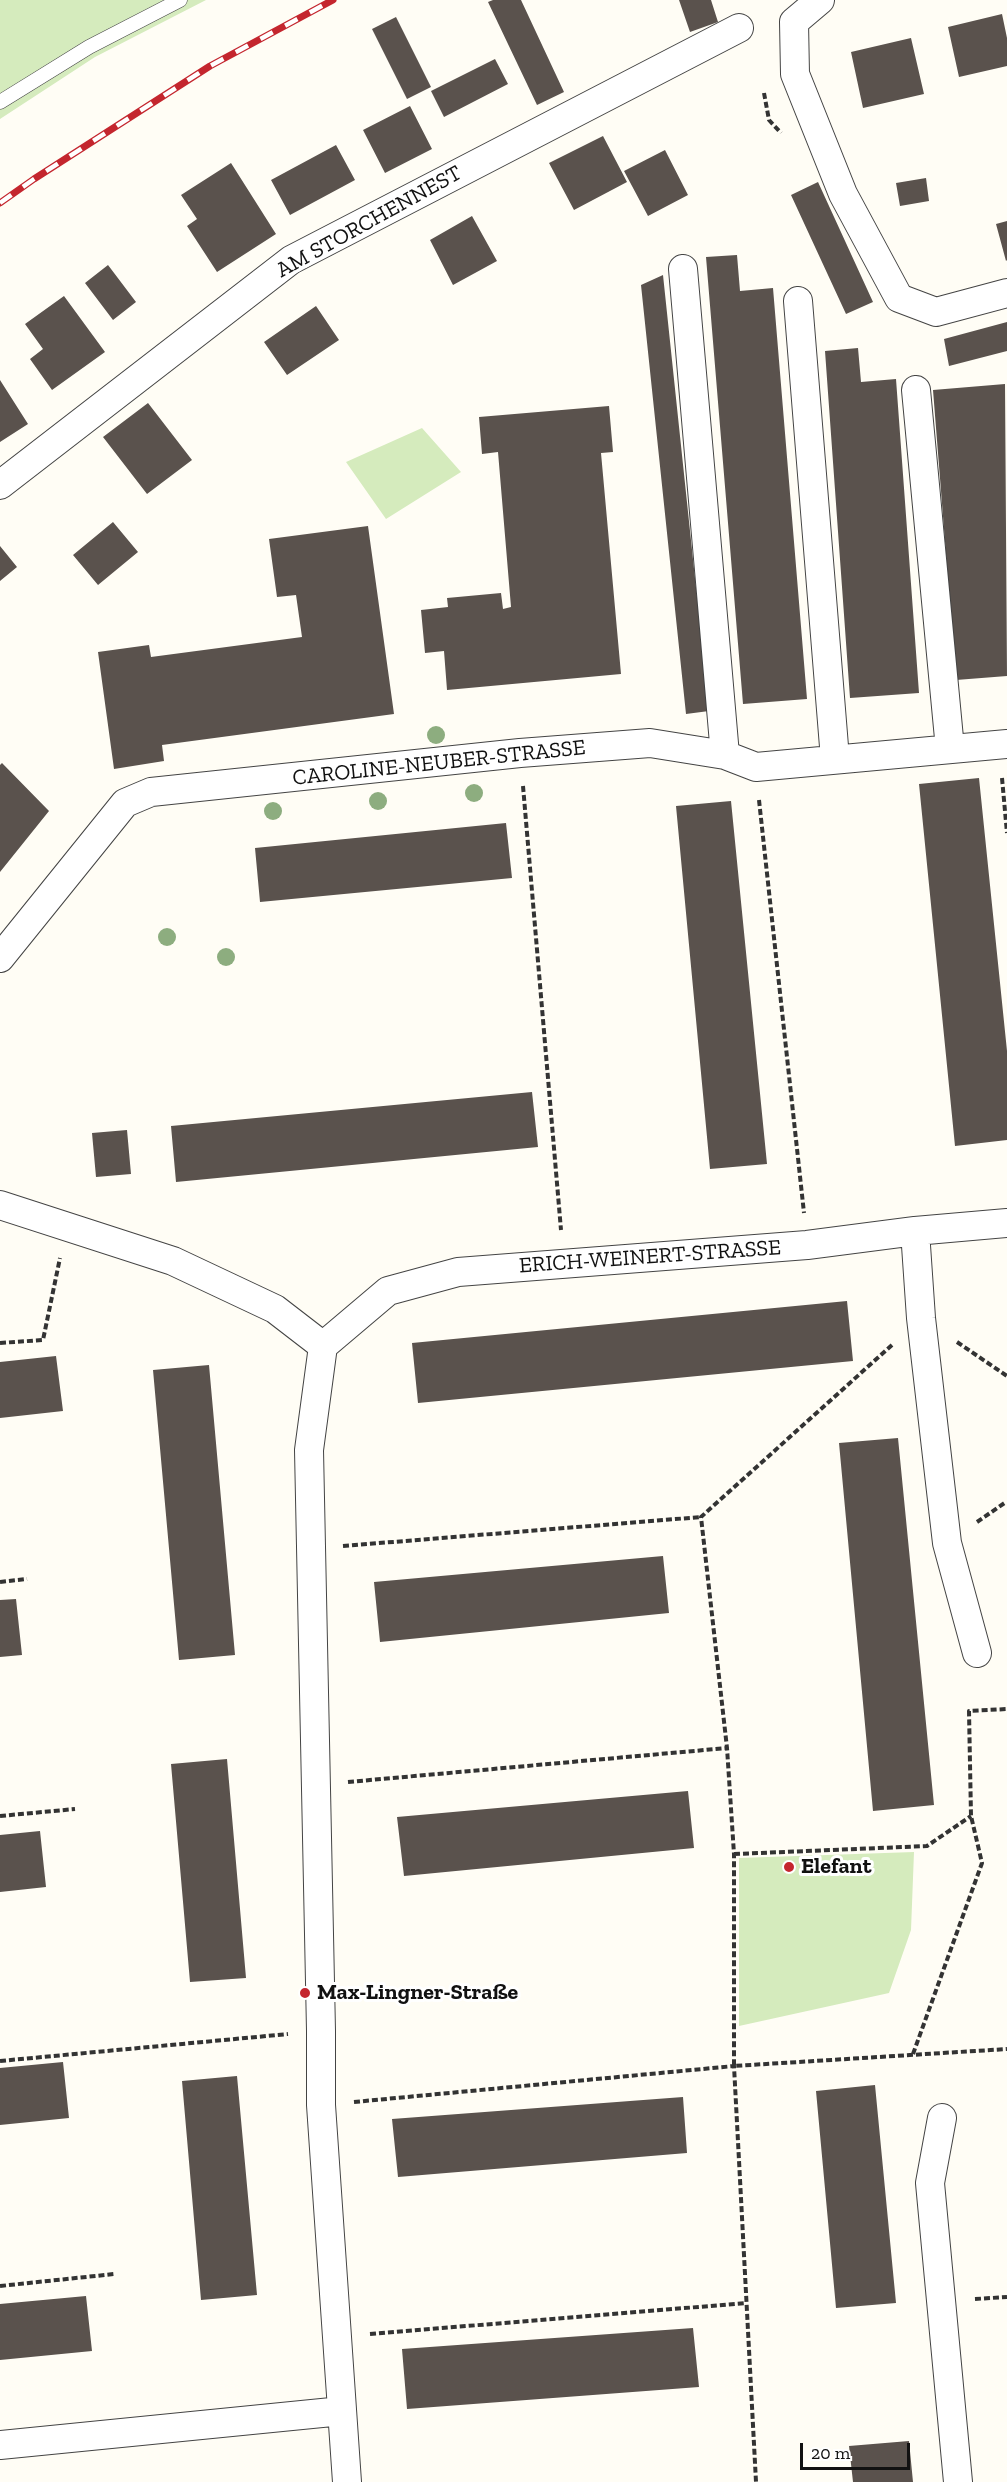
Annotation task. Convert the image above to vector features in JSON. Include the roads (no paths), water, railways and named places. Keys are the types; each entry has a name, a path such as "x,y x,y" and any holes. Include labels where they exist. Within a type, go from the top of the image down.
{"street":[{"path":"820,0 794,22 795,74 843,194 899,298 936,312 1007,293"},
{"name":"AM STORCHENNEST","path":"0,485 291,260 739,28"},
{"path":"683,269 725,755"},
{"path":"798,301 835,759"},
{"path":"916,390 950,749"},
{"name":"CAROLINE-NEUBER-STRASSE","path":"0,958 125,803 152,792 520,753 650,743 725,755 756,767 1003,744"},
{"path":"0,1205 67,1225 194,1270 275,1309 323,1346 309,1450 321,2105 347,2482"},
{"name":"ERICH-WEINERT-STRASSE","path":"323,1346 388,1291 458,1272 563,1262 807,1245 915,1231 1007,1223"},
{"path":"915,1231 921,1318 947,1543 977,1653"},
{"path":"942,2118 930,2183 958,2482"},
{"path":"0,2445 342,2410"}],"lane":[{"path":"0,102 89,47 180,0"}],"railway":[{"path":"0,203 210,66 333,0"}],"place":[{"name":"Elefant","path":"789,1867"},
{"name":"Max-Lingner-Straße","path":"305,1993"}]}
